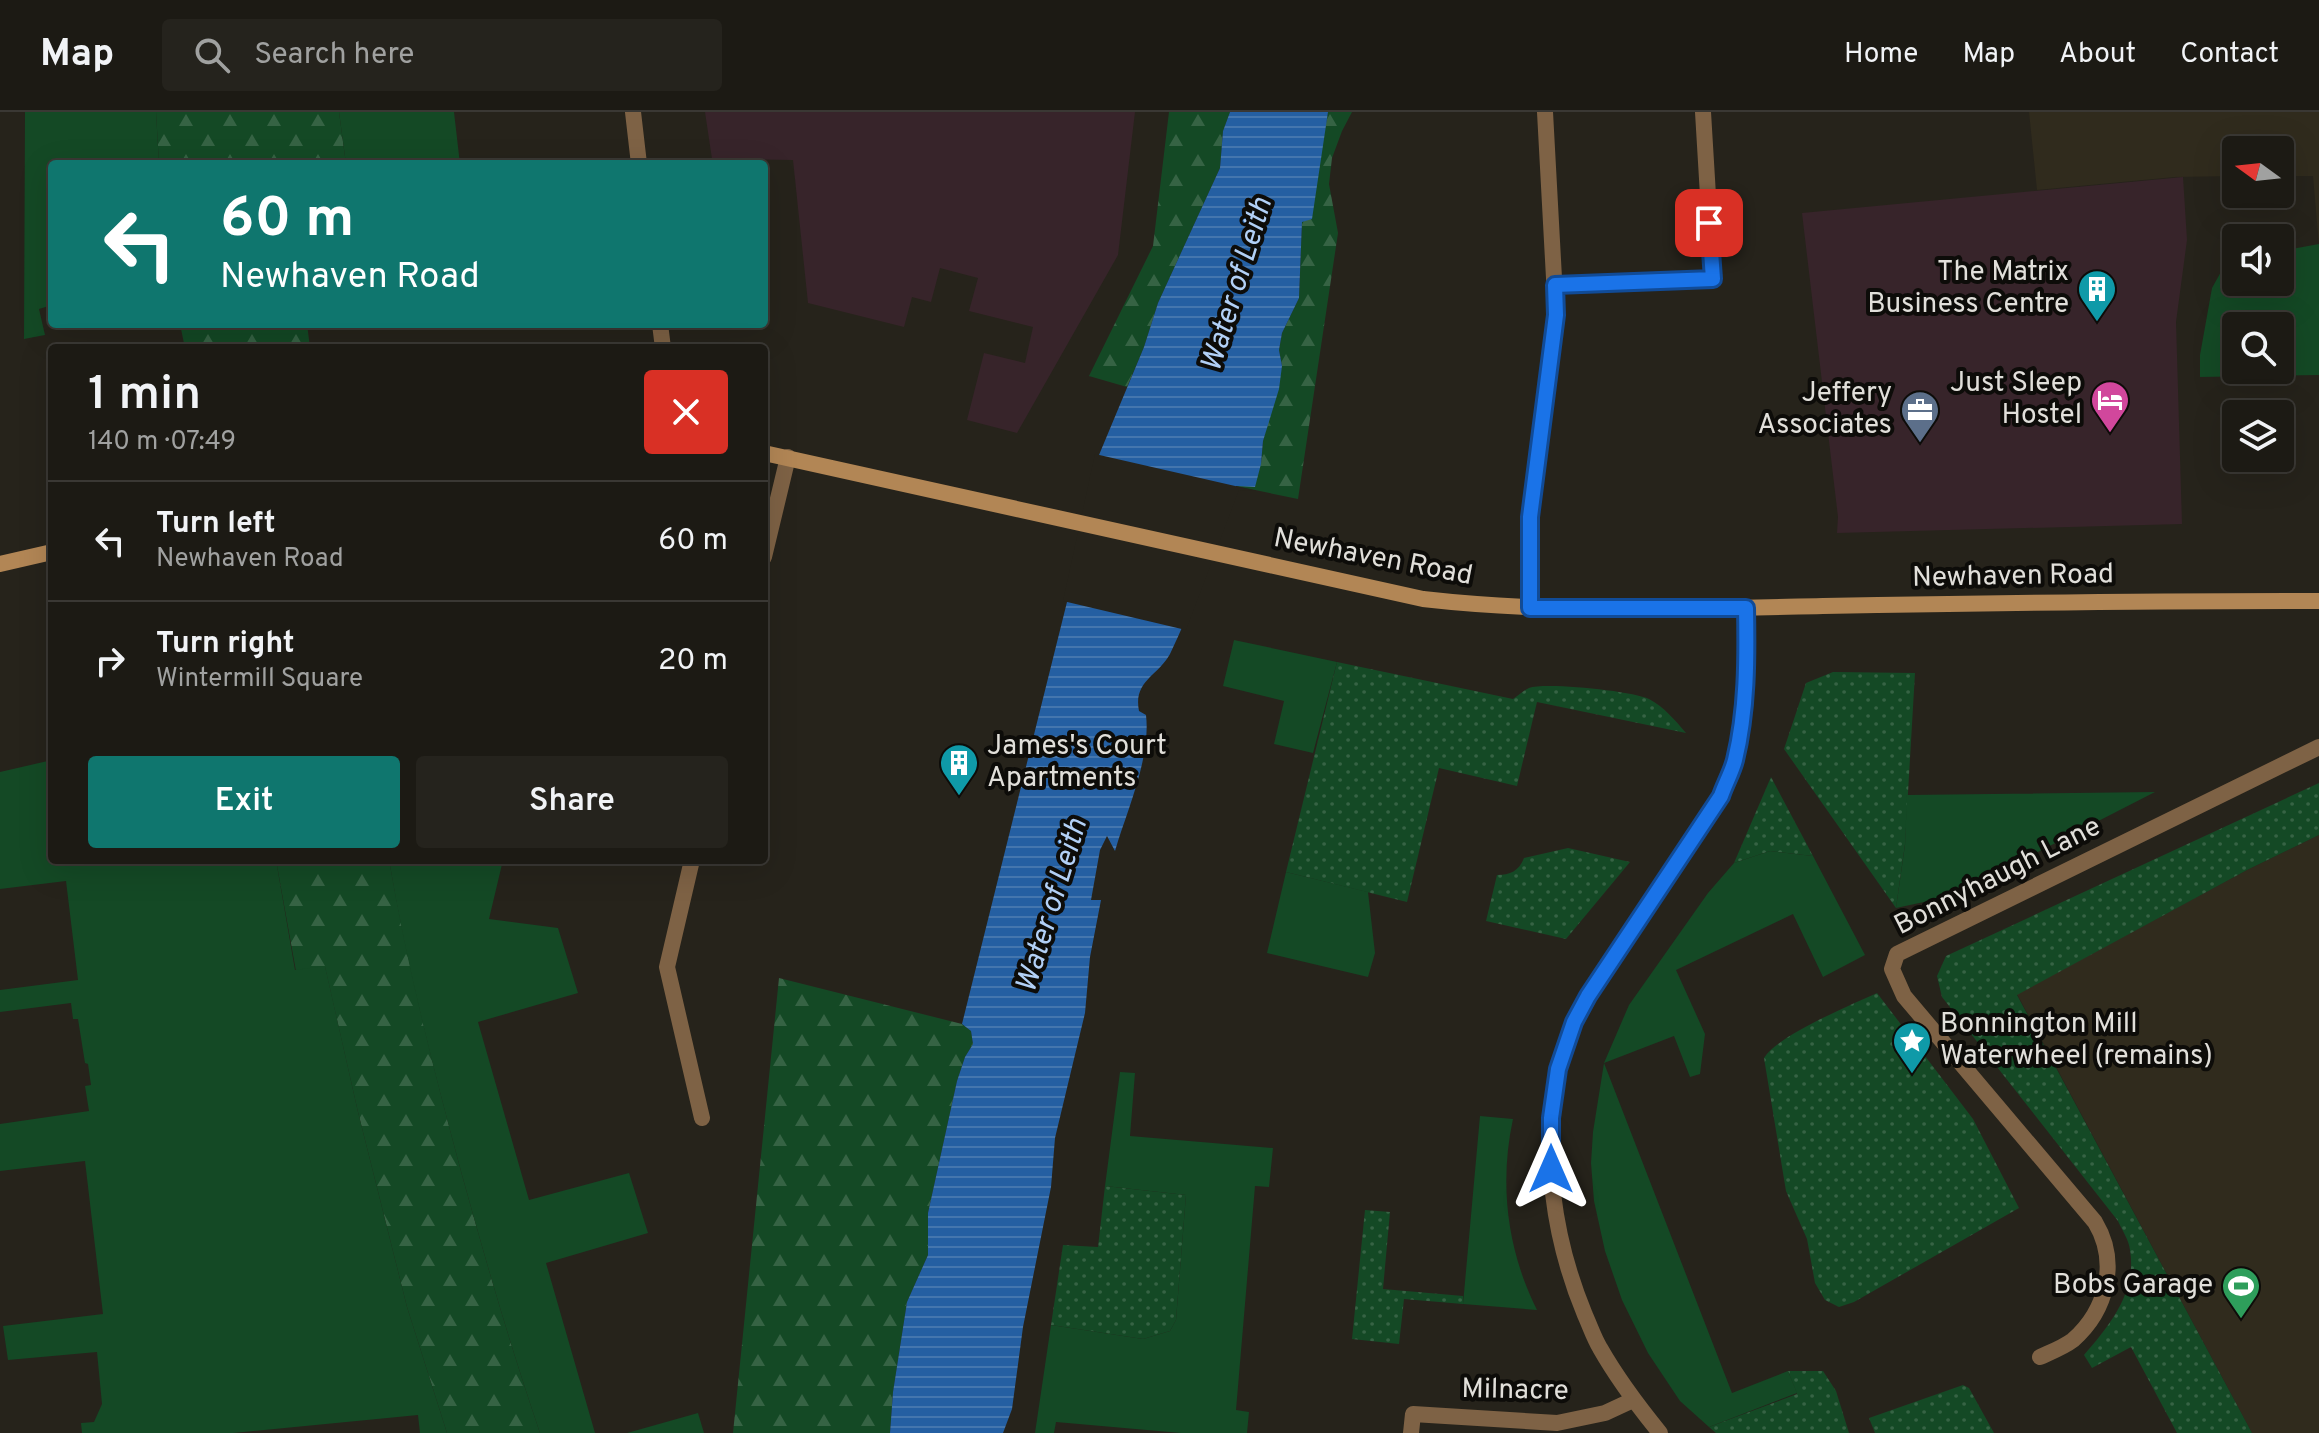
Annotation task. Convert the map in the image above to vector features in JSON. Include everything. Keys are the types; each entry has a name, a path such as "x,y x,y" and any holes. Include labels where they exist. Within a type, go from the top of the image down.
{"street":[{"path":"633,112 639,160"},
{"path":"1530,608 1530,517 1556,315 1545,112"},
{"path":"1555,285 1713,279 1703,112"},
{"name":"Newhaven Road","path":"768,454 1423,599 1478,605 1530,608 1746,608 2035,602 2319,601"},
{"path":"768,540 788,457"},
{"path":"0,564 48,553"},
{"path":"1660,1433 1633,1400 1599,1347 1571,1280 1557,1224 1551,1169 1551,1118 1558,1069 1574,1022 1588,996 1721,796 1734,762 1743,712 1747,659 1746,608"},
{"name":"Bonnyhaugh Lane","path":"2040,1357 2071,1342 2095,1317 2107,1284 2108,1258 2101,1232 1904,996 1892,969 1897,954 2319,747"},
{"path":"691,864 667,967 702,1118"},
{"name":"Milnacre","path":"1411,1433 1413,1414 1557,1423 1605,1413 1633,1400"}],"shaded area":[{"path":"705,112 1135,112 1118,255 1017,433 967,420 984,353 1025,363 1033,327 969,311 978,278 940,268 931,302 912,297 904,327 808,303 793,160 712,159"},
{"path":"2029,112 2319,112 2319,246 2313,176 2294,176 2294,136 2222,136 2222,176 2175,177 2037,190"},
{"name":"The Matrix Business Centre","path":"2183,177 2187,240 2176,322 2182,524 1837,533 1838,517 1802,213"},
{"path":"2319,835 2319,1433 2252,1433 2017,994 2247,870"}],"green space":[{"path":"25,112 156,112 159,160 48,160 48,306 39,309 45,335 24,339"},
{"path":"156,112 339,112 345,160 159,160"},
{"path":"339,112 454,112 460,160 345,160"},
{"path":"1169,112 1230,112 1223,131 1220,168 1158,303 1127,387 1089,376 1153,246"},
{"path":"1328,112 1352,112 1332,158 1329,184 1338,233 1298,499 1236,486 1261,464 1263,441 1282,366 1279,350 1282,333 1299,298 1302,222 1320,157"},
{"path":"2319,244 2319,375 2294,375 2294,312 2222,312 2222,377 2200,377 2200,355 2212,288 2222,270 2222,296 2294,296 2294,248"},
{"path":"181,328 308,328 310,344 184,344"},
{"path":"1234,640 1337,662 1313,753 1274,744 1284,701 1223,686"},
{"path":"1337,662 1513,699 1527,689 1538,686 1589,688 1640,696 1669,714 1686,733 1537,702 1517,786 1439,768 1407,902 1286,872"},
{"path":"1833,672 1915,673 1905,844 1896,908 1784,749 1806,683"},
{"path":"48,761 48,864 277,864 295,970 325,966 407,1307 447,1433 420,1433 418,1415 233,1433 82,1433 81,1423 94,1422 102,1404 97,1352 8,1360 3,1326 103,1314 85,1161 0,1171 0,1124 89,1111 85,1086 91,1085 78,1019 73,1019 71,1003 0,1012 0,990 78,980 66,881 0,889 0,772"},
{"path":"1771,777 1813,856 1770,851 1734,863"},
{"path":"2319,783 2319,835 2247,870 2017,995 2252,1433 2177,1433 2131,1347 2092,1368 2084,1355 2112,1320 2129,1280 2129,1246 2118,1221 1942,997 1937,976 1946,956"},
{"path":"2155,792 1952,896 1896,908 1905,845 1907,795"},
{"path":"1568,848 1630,862 1566,939 1486,921 1497,875 1514,871 1524,858"},
{"path":"1770,851 1813,856 1865,955 1823,977 1793,914 1676,970 1705,1034 1700,1074 1690,1077 1674,1036 1604,1063 1629,1005 1708,893 1734,863"},
{"path":"277,864 390,864 413,979 471,1208 540,1433 447,1433 407,1307 325,967 296,971"},
{"path":"390,864 502,864 489,919 558,928 578,993 478,1022 529,1200 629,1173 648,1233 546,1263 595,1433 540,1433 471,1208 431,1058"},
{"path":"1286,872 1368,892 1375,953 1368,977 1267,953"},
{"path":"779,978 962,1024 971,1031 973,1044 957,1081 928,1213 928,1255 907,1302 890,1433 733,1433"},
{"path":"1877,993 1973,1119 2019,1208 1854,1302 1839,1307 1825,1300 1815,1283 1807,1239 1786,1191 1764,1058 1799,1030"},
{"path":"1604,1063 1732,1393 1788,1371 1797,1393 1709,1427 1680,1401 1648,1353 1622,1300 1605,1251 1594,1201 1591,1163 1593,1132"},
{"path":"1120,1072 1135,1073 1130,1136 1273,1148 1269,1187 1255,1186 1236,1410 1249,1412 1247,1433 1181,1433 1056,1422 1054,1433 1035,1433 1051,1325 1143,1339 1170,1331 1176,1320 1186,1195 1105,1186"},
{"path":"1480,1116 1513,1119 1507,1168 1508,1216 1519,1264 1537,1310 1463,1304"},
{"path":"1105,1186 1186,1195 1176,1320 1170,1331 1143,1339 1051,1325 1063,1245 1098,1247"},
{"path":"1365,1210 1390,1212 1383,1289 1463,1296 1463,1304 1404,1299 1399,1344 1352,1339"},
{"path":"1788,1371 1823,1371 1836,1391 1849,1433 1716,1433 1709,1427 1797,1394"},
{"path":"1963,1385 1969,1388 1994,1433 1875,1433 1869,1418"},
{"path":"698,1413 704,1433 627,1433"}],"water":[{"name":"Water of Leith","path":"1230,112 1328,112 1312,219 1302,222 1299,298 1282,333 1279,389 1263,441 1261,464 1255,487 1236,486 1197,592 1170,654 1140,693 1139,711 1146,715 1147,732 1142,766 1115,851 1107,836 1100,850 1091,900 1101,900 1090,957 1085,1013 1055,1138 1051,1187 1023,1327 1012,1409 1003,1433 890,1433 907,1302 928,1255 928,1213 957,1081 973,1044 971,1031 962,1024 1067,602 1099,455 1144,347 1158,303 1220,168 1223,131"}],"pier":[{"path":"1095,454 1257,491 1239,490 1186,630 1063,601"}],"place":[{"name":"The Matrix Business Centre","path":"2097,323"},
{"name":"Just Sleep Hostel","path":"2110,434"},
{"name":"Jeffery Associates","path":"1920,444"},
{"name":"James's Court Apartments","path":"959,797"},
{"name":"Bonnington Mill Waterwheel (remains)","path":"1912,1075"},
{"name":"Bobs Garage","path":"2241,1320"}],"route":[{"path":"1551,1169 1551,1118 1558,1069 1569,1035 1588,996 1721,796 1734,762 1743,712 1747,659 1746,608 1530,608 1530,517 1556,315 1555,285 1713,279 1709,223"}]}
